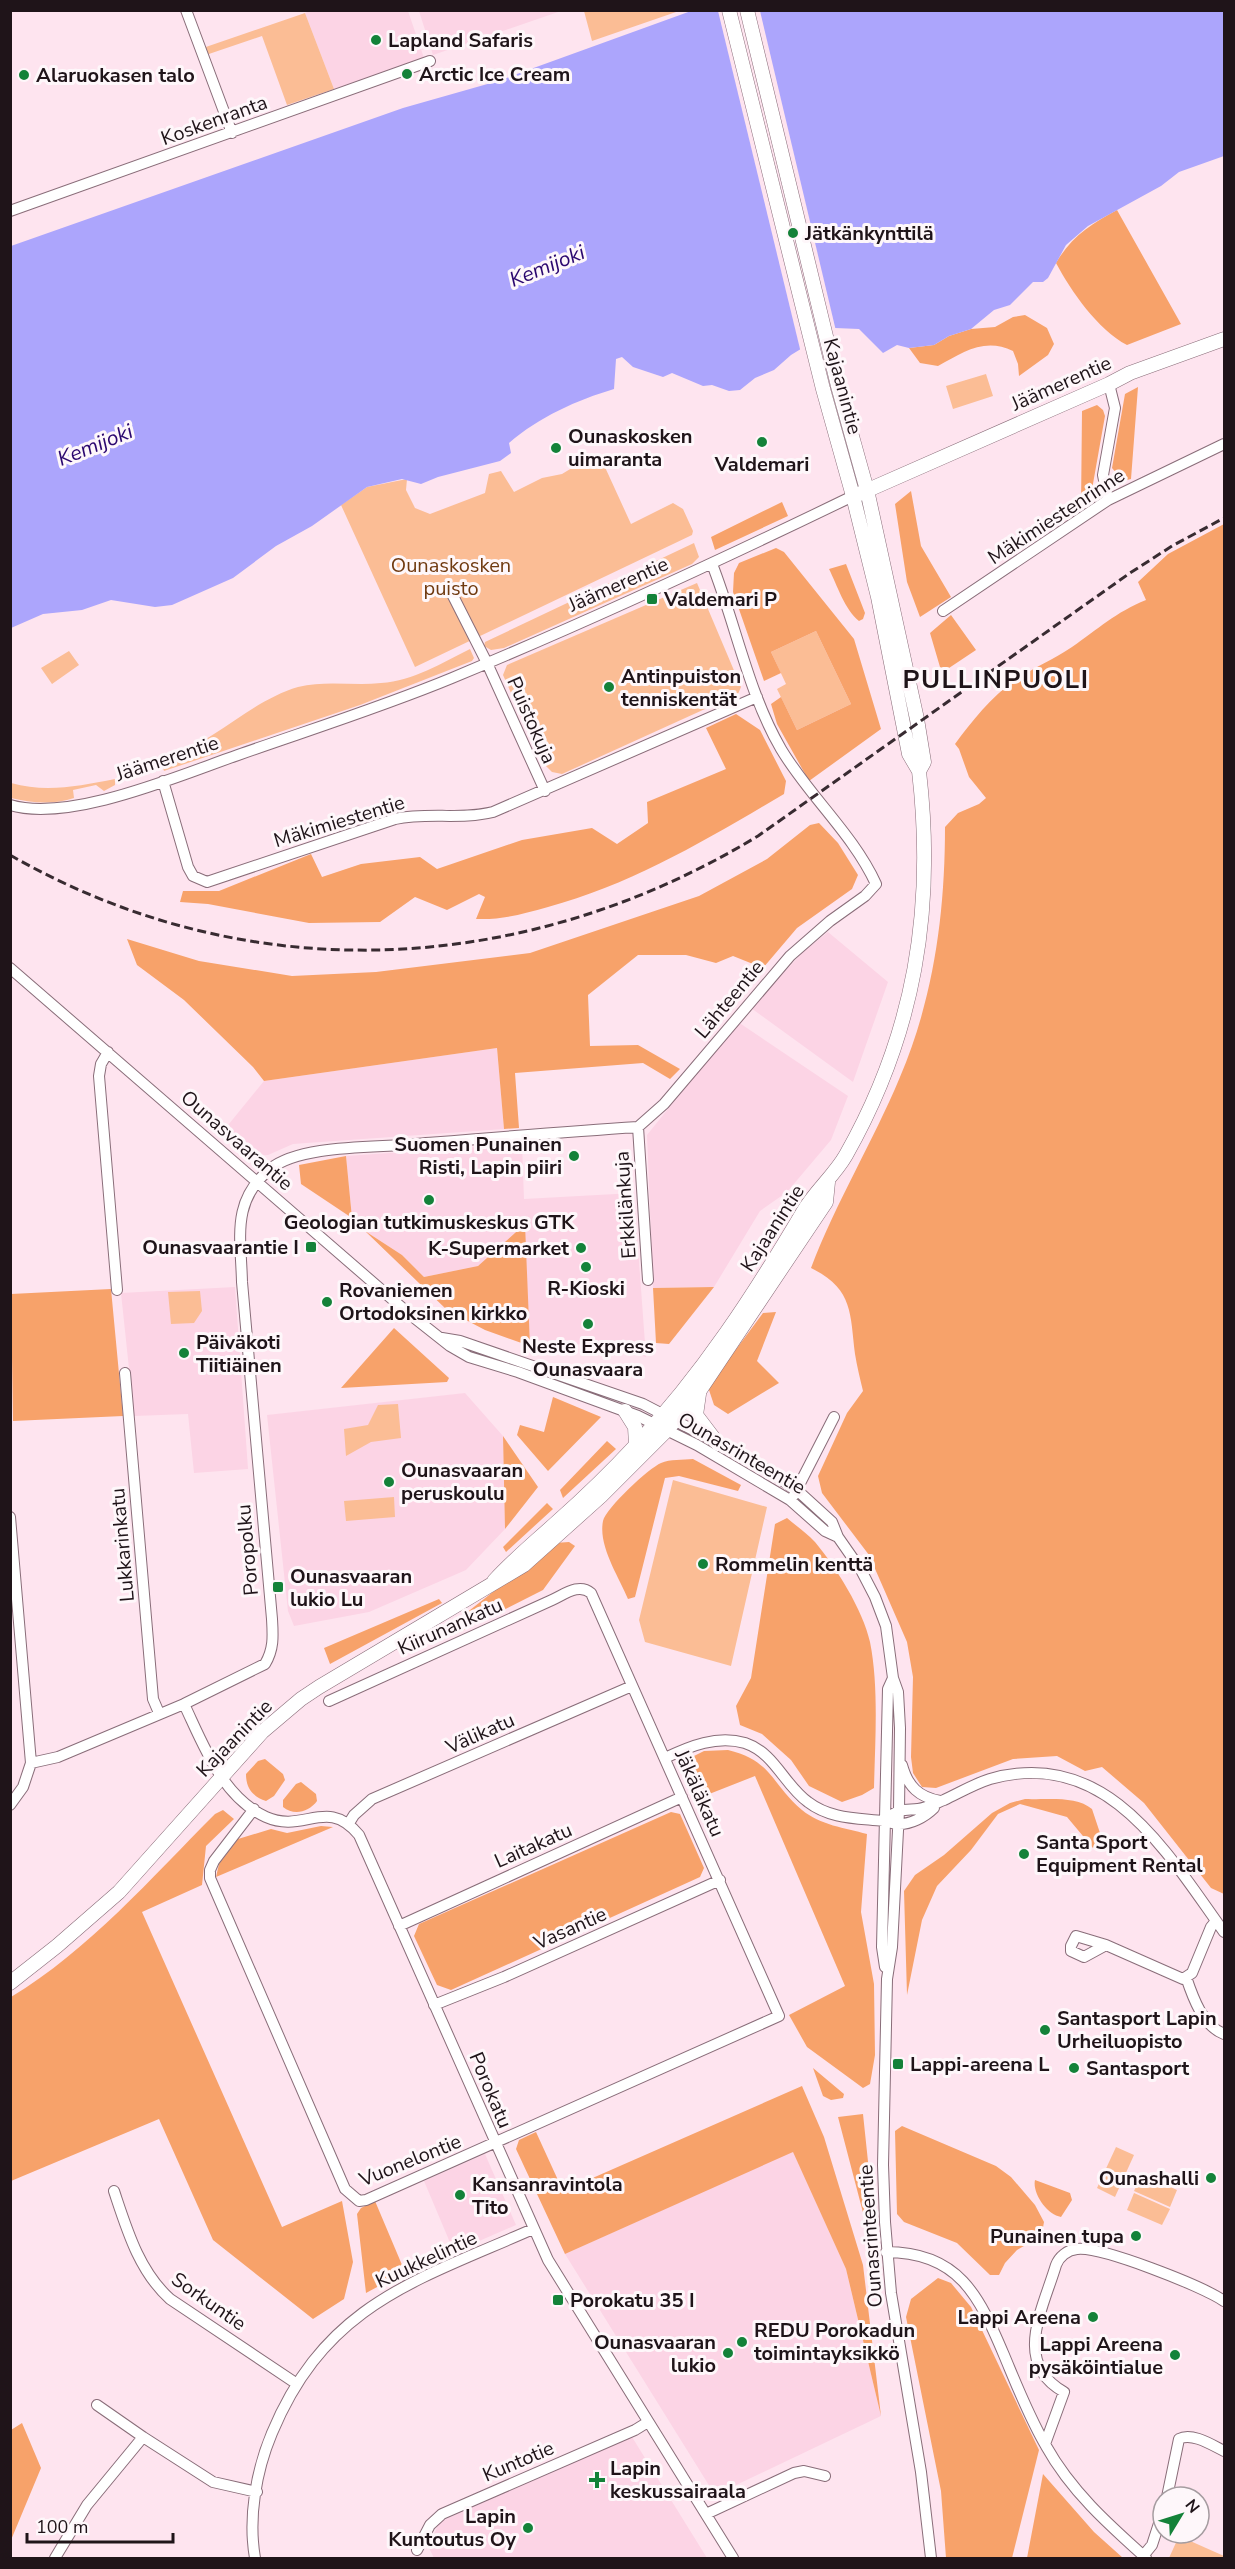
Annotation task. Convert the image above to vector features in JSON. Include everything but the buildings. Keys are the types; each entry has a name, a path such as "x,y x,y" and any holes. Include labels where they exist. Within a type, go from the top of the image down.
{"main road":[{"name":"Kajaanintie","path":"729,10 823,389 878,597 909,754 919,771"},
{"name":"Kajaanintie","path":"747,10 838,386 867,490 917,719 924,762 919,771"},
{"name":"Jäämerentie","path":"853,496 1130,373 1224,339"},
{"path":"828,1182 849,1148 887,1070 897,1045 917,961 924,890 925,844 919,771"},
{"name":"Kajaanintie","path":"494,1581 509,1564 596,1487 636,1445 700,1390 826,1202 828,1182"},
{"name":"Kajaanintie","path":"10,1983 119,1892 262,1732 301,1699 362,1660 463,1603 494,1581 524,1565 601,1496 665,1422 685,1390 732,1326 806,1207 828,1182"},
{"path":"700,1390 696,1415 718,1444"},
{"path":"625,1411 635,1427 636,1445"},
{"name":"Kajaanintie","path":"10,1975 35,1963"}],"street":[{"path":"186,10 232,133"},
{"name":"Koskenranta","path":"10,211 430,61"},
{"path":"1108,384 1115,408 1103,475 1108,500"},
{"name":"Mäkimiestenrinne","path":"944,611 1108,500 1224,444"},
{"name":"Jäämerentie","path":"10,805 44,810 77,806 163,781 403,696 487,663 712,564 853,496"},
{"name":"Lähteentie","path":"638,1127 664,1104 790,956 830,921 865,896 876,884 865,862 782,749 756,697 712,564"},
{"name":"Puistokuja","path":"448,586 487,663 545,791"},
{"name":"Mäkimiestentie","path":"163,781 188,867 193,876 207,882 395,819 410,816 478,816 545,791 756,697"},
{"name":"Ounasvaarantie","path":"10,968 407,1312 450,1346 468,1357 518,1372 625,1411 665,1422"},
{"path":"108,1052 101,1064 99,1076 117,1290"},
{"path":"258,1182 277,1164 296,1155 358,1147 638,1127"},
{"name":"Erkkilänkuja","path":"638,1127 648,1280"},
{"name":"Poropolku","path":"31,1763 58,1757 184,1704 265,1664 271,1654 273,1641 242,1282 241,1214 243,1205 258,1182"},
{"name":"Ounasvaarantie","path":"442,1338 460,1341 484,1351 522,1361 643,1404 665,1422"},
{"name":"Lukkarinkatu","path":"125,1373 153,1699 159,1713"},
{"path":"790,1500 798,1491 834,1417"},
{"name":"Ounasrinteentie","path":"665,1422 755,1462 798,1491 832,1522 838,1537 875,1596 886,1626 892,1678 898,1692 900,1755 892,1947 887,1979 883,2165 886,2252 897,2339 921,2472 931,2559"},
{"name":"Ounasrinteentie","path":"665,1422 790,1500 825,1531 838,1537"},
{"path":"10,1517 15,1612 31,1763 23,1787 10,1805"},
{"name":"Kiirunankatu","path":"329,1701 579,1588 585,1588"},
{"name":"Jäkäläkatu","path":"585,1588 591,1593 779,2016"},
{"name":"Ounasrinteentie","path":"887,1979 882,1947 888,1689 892,1678"},
{"name":"Välikatu","path":"349,1823 354,1815 372,1799 632,1686"},
{"path":"184,1704 210,1759 232,1790 254,1809 266,1817 281,1822 326,1816 349,1823"},
{"path":"665,1758 701,1743 720,1740 747,1744 774,1763 796,1791 820,1809 853,1819 897,1824 915,1820 927,1814 940,1801"},
{"path":"900,1755 904,1770 915,1790 920,1795 940,1801"},
{"path":"885,1821 899,1811 926,1808 988,1780 1016,1774 1065,1778 1099,1790 1125,1807 1142,1822 1224,1932"},
{"name":"Laitakatu","path":"399,1926 682,1797"},
{"name":"Vuonelontie","path":"254,1809 214,1861 210,1870 210,1878 345,2189 359,2201 495,2144 779,2016"},
{"name":"Porokatu","path":"349,1823 359,1835 548,2260 733,2559"},
{"name":"Vasantie","path":"434,2005 504,1977 720,1880"},
{"path":"1106,1945 1183,1979 1192,1972 1211,1927 1216,1921"},
{"path":"1186,1977 1205,2019 1224,2034"},
{"name":"Sorkuntie","path":"114,2191 130,2237 156,2287 170,2299 297,2384"},
{"name":"Kuukkelintie","path":"255,2559 254,2513 259,2473 270,2437 288,2397 332,2337 400,2287 533,2229"},
{"path":"1045,2444 1064,2392 1053,2386 1038,2368 1035,2360 1034,2340 1056,2265 1062,2255 1078,2248 1109,2255 1202,2288 1224,2301"},
{"path":"886,2252 910,2253 940,2264 967,2284 983,2307 1031,2420 1045,2444 1083,2499 1144,2557"},
{"path":"97,2405 143,2438 213,2482 257,2492"},
{"name":"Kuntotie","path":"417,2550 430,2525 442,2514 635,2430 648,2422"},
{"path":"1169,2485 1179,2439 1184,2436 1192,2437 1224,2451"},
{"path":"54,2559 87,2505 143,2438"},
{"path":"706,2514 794,2473 804,2471 825,2476"}],"shaded area":[{"path":"312,10 408,11 424,58 334,89 305,13"},
{"path":"419,10 561,11 433,55"},
{"path":"1117,210 1181,324 1127,345 1096,320 1069,286 1056,263 1082,232"},
{"path":"1025,315 1047,328 1054,344 1048,355 1019,376 1018,364 1013,351 1003,347 993,345 974,348 938,366 920,363 909,348 934,345 949,336 971,329 995,327 1013,317"},
{"path":"1138,387 1131,479 1123,481 1112,468 1125,394"},
{"path":"1097,405 1103,410 1105,416 1091,495 1081,508 1082,411"},
{"path":"911,491 921,546 951,597 920,617 907,582 895,504"},
{"path":"782,502 788,516 715,550 711,537"},
{"path":"1224,524 1224,1894 1211,1888 1144,1803 1102,1767 1085,1771 1057,1756 1013,1759 936,1788 922,1787 913,1773 911,1757 913,1677 907,1642 869,1555 822,1493 818,1476 847,1413 863,1391 847,1303 835,1284 811,1268 912,1047 929,985 940,923 945,827 958,813 979,804 986,798 969,777 955,744 990,702 1015,680 1065,652 1116,615 1146,600 1138,582 1168,554"},
{"path":"776,548 784,552 854,639 881,729 809,781 777,724 771,704 781,697 797,730 851,704 816,631 771,652 781,673 764,681 733,592 734,573 739,563"},
{"path":"846,564 865,613 863,619 859,621 845,604 829,569"},
{"path":"951,615 976,650 946,670 940,667 930,633"},
{"path":"736,714 760,730 786,781 784,794 669,859 610,886 579,897 521,914 476,919 485,897 479,894 447,910 415,897 380,922 309,923 208,904 180,902 183,891 219,891 311,854 322,877 361,864 420,857 437,869 522,840 592,828 617,844 648,823 647,802 726,769 706,728"},
{"path":"819,823 838,843 858,875 852,889 797,928 763,968 733,956 716,963 686,955 638,955 588,995 590,1046 638,1045 680,1069 670,1079 643,1063 515,1073 519,1128 504,1129 497,1048 264,1081 253,1067 184,1000 137,965 127,939 199,961 292,976 376,972 530,953 699,896 767,859 810,825"},
{"path":"828,932 888,982 853,1082 751,1008 803,952"},
{"path":"738,1022 848,1096 831,1140 787,1192 760,1211 714,1287 653,1288 647,1135"},
{"path":"497,1048 504,1129 293,1144 268,1155 251,1156 220,1135 264,1081"},
{"path":"522,1144 524,1199 634,1193 646,1357 595,1344 530,1346 524,1225 478,1266 424,1277 402,1255 365,1231 352,1218 346,1156"},
{"path":"346,1156 352,1218 301,1184 299,1165"},
{"path":"525,1224 530,1346 485,1330 447,1310 365,1231 402,1255 424,1277 478,1266"},
{"name":"Päiväkoti Tiitiäinen","path":"235,1287 248,1469 194,1473 188,1414 134,1416 121,1293"},
{"path":"714,1287 669,1344 656,1343 653,1288"},
{"path":"111,1289 123,1416 13,1421 11,1294"},
{"path":"776,1312 757,1361 779,1383 728,1414 714,1405 708,1387 763,1313"},
{"path":"394,1328 449,1378 447,1382 341,1388"},
{"name":"Ounasvaaran peruskoulu","path":"465,1393 503,1436 505,1529 466,1570 369,1612 294,1626 288,1611 267,1415"},
{"path":"553,1397 601,1417 548,1471 517,1435 520,1425 544,1432"},
{"path":"503,1436 538,1487 505,1529"},
{"path":"607,1441 616,1449 563,1498 560,1490"},
{"path":"693,1459 741,1485 738,1491 679,1476 665,1478 635,1597 628,1599 606,1551 602,1531 603,1521 620,1498 655,1466 668,1461"},
{"path":"547,1503 553,1509 506,1552 503,1547"},
{"path":"787,1518 812,1539 848,1589 870,1642 875,1696 874,1788 842,1802 809,1786 791,1760 762,1734 740,1725 736,1706 751,1678 775,1524"},
{"path":"569,1542 575,1546 543,1590 454,1635 451,1625 555,1543"},
{"path":"439,1599 442,1603 330,1664 324,1648"},
{"path":"728,1750 754,1760 763,1767 792,1800 809,1815 833,1825 867,1834 861,1912 874,1984 875,2055 870,2084 863,2088 807,2047 789,2015 845,1986 755,1776 694,1800 682,1762 704,1751"},
{"path":"265,1759 283,1774 285,1780 274,1796 266,1801 251,1791 246,1774 258,1761"},
{"path":"301,1782 316,1794 317,1801 310,1808 301,1812 287,1810 283,1807 283,1800 296,1784"},
{"path":"1025,1799 1069,1800 1085,1805 1092,1809 1103,1842 1093,1848 1067,1817 1020,1804 998,1814 971,1850 937,1886 922,1920 907,1995 904,1891 915,1875 944,1855 992,1813 1010,1803"},
{"path":"223,1810 234,1819 206,1846 202,1885 142,1912 282,2227 342,2201 353,2262 344,2299 313,2319 213,2240 159,2119 11,2181 11,1997 67,1958 143,1888 215,1814"},
{"path":"671,1812 680,1814 704,1868 700,1877 451,1990 437,1985 414,1936 419,1924"},
{"path":"321,1826 333,1827 216,1877 219,1864 238,1839 271,1829 287,1833"},
{"path":"813,2068 844,2094 843,2098 831,2100 823,2096"},
{"path":"802,2086 824,2137 863,2265 881,2416 846,2269 793,2152 565,2254 516,2149 519,2140 536,2132 563,2191"},
{"path":"863,2114 873,2209 872,2224 866,2224 838,2117"},
{"path":"902,2126 996,2166 1011,2177 1035,2205 1044,2222 1042,2233 1017,2250 1005,2263 999,2275 990,2275 957,2243 904,2222 897,2214 895,2131"},
{"name":"REDU Porokadun toimintayksikkö","path":"793,2151 846,2269 881,2416 715,2495 565,2254"},
{"path":"485,2154 516,2225 454,2252 424,2181"},
{"path":"1035,2180 1070,2193 1072,2200 1061,2217 1051,2212 1042,2203 1036,2191"},
{"path":"375,2201 405,2272 366,2293 357,2214 361,2208"},
{"path":"938,2278 951,2283 971,2307 1039,2450 1012,2558 946,2558 941,2491 906,2317 911,2299"},
{"path":"22,2423 41,2468 11,2540 11,2430"},
{"name":"Lapin keskussairaala","path":"632,2437 707,2558 434,2558 429,2548 439,2522"},
{"path":"1043,2474 1094,2532 1123,2558 1027,2558"}],"green space":[{"path":"584,10 679,11 592,41"},
{"path":"305,13 334,89 287,105 262,36 203,56 200,49"},
{"path":"986,374 993,396 953,409 946,386"},
{"name":"Ounaskosken puisto","path":"595,454 604,465 631,524 673,503 683,509 693,531 692,535 415,667 341,505 367,487 407,479 406,490 415,508 430,514 485,493 489,474 501,471 514,492 542,478 562,474"},
{"path":"694,543 699,557 692,564 504,648 491,650 484,646 485,642"},
{"path":"697,583 741,687 738,694 562,774 552,772 542,762 503,675 507,665"},
{"path":"816,631 851,704 797,730 777,689 786,684 771,652"},
{"path":"470,649 474,658 472,661 360,705 164,771 161,762 195,746 254,708 287,691 319,684 393,682 427,670"},
{"path":"69,651 79,665 52,684 41,668"},
{"path":"115,779 115,785 104,791 96,785 73,790 74,798 59,802 34,802 11,798 11,783 50,788"},
{"path":"200,1291 202,1311 194,1323 171,1324 168,1292"},
{"path":"398,1404 401,1438 371,1442 346,1456 344,1429 368,1425 378,1405"},
{"name":"Rommelin kenttä","path":"673,1480 767,1507 731,1666 645,1642 639,1620"},
{"path":"394,1497 395,1517 346,1521 344,1501"},
{"path":"1116,2147 1134,2155 1115,2197 1097,2188"},
{"path":"1142,2174 1177,2190 1170,2207 1134,2191"},
{"path":"1134,2193 1170,2209 1162,2225 1127,2210"},
{"path":"1175,2545 1199,2545 1224,2556 1224,2558 1169,2558"}],"water":[{"name":"Kemijoki","path":"691,11 1224,11 1224,156 1179,172 1161,186 1088,226 1066,245 1048,278 1043,282 1033,282 1010,305 994,310 971,329 949,336 934,345 909,348 897,345 883,353 859,329 835,328 791,355 774,370 755,378 740,390 729,391 712,385 703,386 672,373 663,377 633,367 622,357 616,359 614,389 572,404 533,425 509,443 511,453 500,461 438,477 421,484 402,479 367,487 312,526 276,546 233,578 172,605 155,607 111,600 82,610 43,614 11,628 11,246 403,108 498,81"}],"pier":[{"name":"Jätkänkynttilä","path":"718,11 760,11 836,331 801,353"}],"railway":[{"path":"10,855 101,899 195,930 290,946 386,950 482,940 576,918 669,883 758,836 1130,573 1172,546 1224,518"}],"place":[{"name":"Lapland Safaris","path":"376,40"},
{"name":"Arctic Ice Cream","path":"407,74"},
{"name":"Alaruokasen talo","path":"24,75"},
{"name":"Jätkänkynttilä","path":"793,233"},
{"name":"Valdemari","path":"762,442"},
{"name":"Ounaskosken uimaranta","path":"556,448"},
{"name":"Valdemari P","path":"652,599"},
{"name":"Antinpuiston tenniskentät","path":"609,687"},
{"name":"Suomen Punainen Risti, Lapin piiri","path":"574,1156"},
{"name":"Geologian tutkimuskeskus GTK","path":"429,1200"},
{"name":"Ounasvaarantie I","path":"311,1247"},
{"name":"K-Supermarket","path":"581,1248"},
{"name":"R-Kioski","path":"586,1267"},
{"name":"Rovaniemen Ortodoksinen kirkko","path":"327,1302"},
{"name":"Neste Express Ounasvaara","path":"588,1324"},
{"name":"Päiväkoti Tiitiäinen","path":"184,1353"},
{"name":"Ounasvaaran peruskoulu","path":"389,1482"},
{"name":"Rommelin kenttä","path":"703,1564"},
{"name":"Ounasvaaran lukio Lu","path":"278,1587"},
{"name":"Santa Sport Equipment Rental","path":"1024,1854"},
{"name":"Santasport Lapin Urheiluopisto","path":"1045,2030"},
{"name":"Lappi-areena L","path":"898,2064"},
{"name":"Santasport","path":"1074,2068"},
{"name":"Ounashalli","path":"1211,2178"},
{"name":"Kansanravintola Tito","path":"460,2195"},
{"name":"Punainen tupa","path":"1136,2236"},
{"name":"Porokatu 35 I","path":"558,2300"},
{"name":"Lappi Areena","path":"1093,2317"},
{"name":"REDU Porokadun toimintayksikkö","path":"742,2342"},
{"name":"Ounasvaaran lukio","path":"728,2353"},
{"name":"Lappi Areena pysäköintialue","path":"1175,2355"},
{"name":"Lapin keskussairaala","path":"597,2480"},
{"name":"Lapin Kuntoutus Oy","path":"528,2528"}],"district":[{"name":"PULLINPUOLI","path":"996,679"}]}
